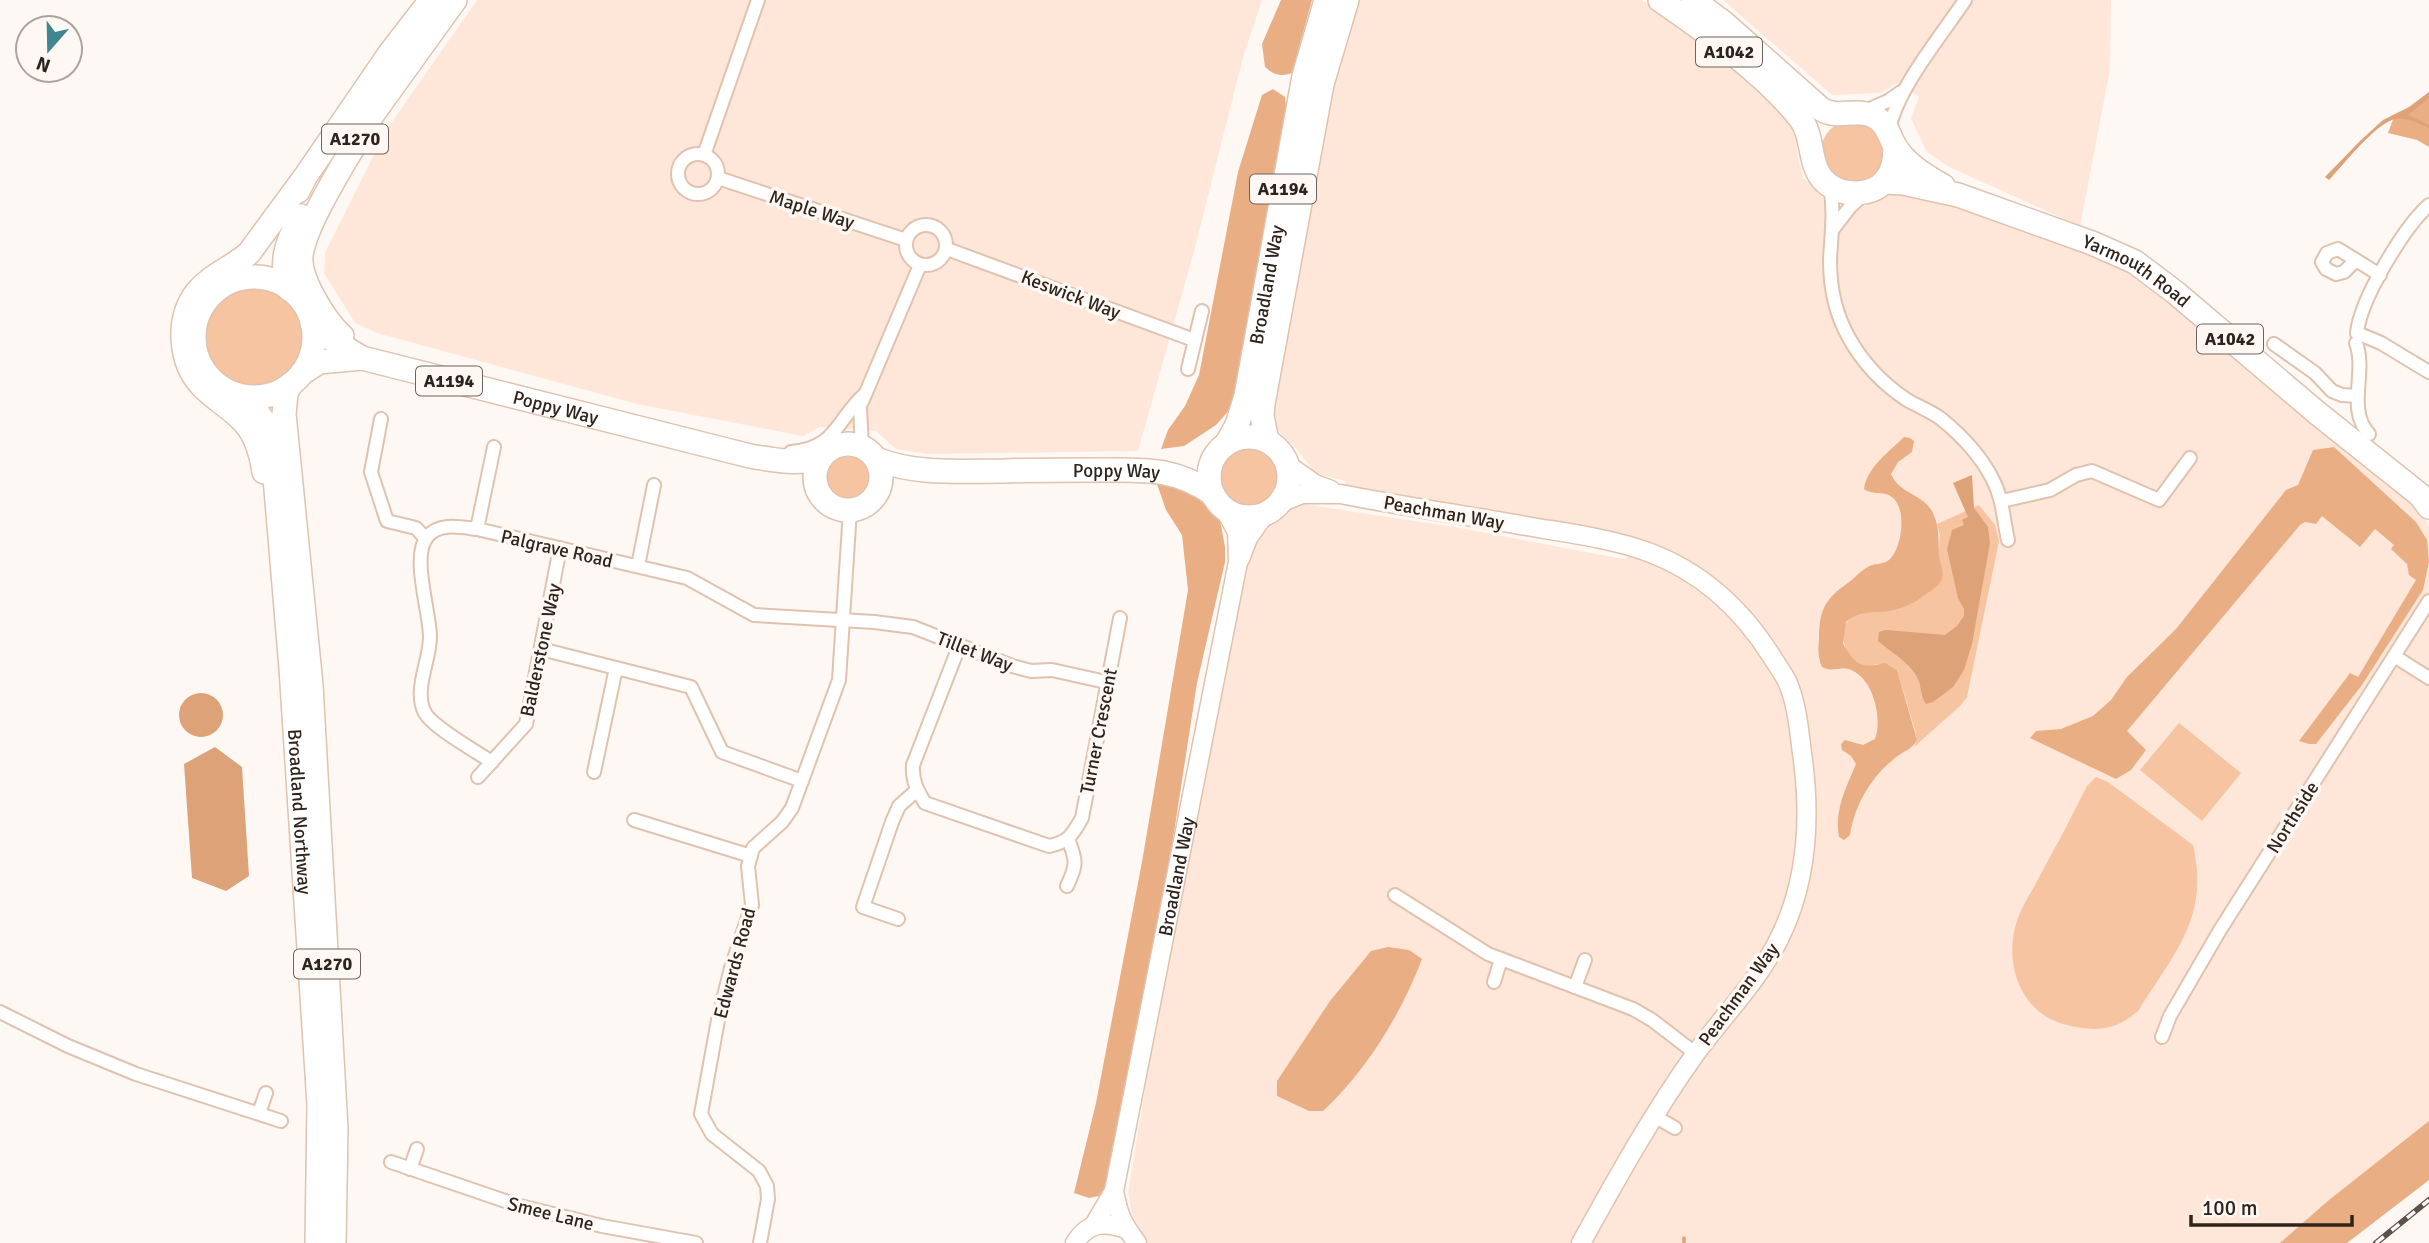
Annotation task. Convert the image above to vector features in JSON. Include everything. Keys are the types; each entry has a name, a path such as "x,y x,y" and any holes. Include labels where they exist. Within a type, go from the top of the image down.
{"highway":[{"name":"A1270","path":"234,281 268,246 305,177 390,53 431,0"},
{"name":"A1270","path":"289,289 283,265 291,233 315,194 455,0"},
{"name":"Broadland Way","path":"1221,449 1237,425 1246,396 1304,76 1326,0"},
{"name":"Broadland Way","path":"1267,441 1262,416 1301,196 1322,84 1347,0"},
{"name":"A1042","path":"1660,0 1709,35 1781,99 1805,126 1811,146"},
{"name":"A1042","path":"1693,0 1746,41 1812,102 1837,115"},
{"path":"1830,186 1814,166 1811,146 1820,128 1837,115 1861,113"},
{"name":"Yarmouth Road","path":"1861,113 1874,116 1910,164 1958,195"},
{"path":"372,115 322,203 304,243 302,271 326,317 349,342 486,381 536,403"},
{"path":"1876,186 1892,166 1892,139"},
{"path":"291,668 262,457 247,425 197,380 188,363 183,334 186,315 198,291 248,254 305,177"},
{"name":"Yarmouth Road","path":"1830,186 1852,193 1876,186 1903,183 1958,195 2092,243 2144,267 2316,412 2426,500"},
{"path":"253,277 272,280 289,289 307,310 312,323 314,341 310,358 297,379 265,396 238,395 220,387 206,374 197,358 193,339 196,320 204,303 217,290 234,281 253,277"},
{"name":"Poppy Way","path":"312,323 362,358 536,403 750,456 793,462 809,461 828,452"},
{"name":"Poppy Way","path":"297,379 319,362 362,358"},
{"name":"Broadland Northway","path":"297,379 286,393 284,414 312,685 336,1129 334,1243"},
{"name":"Broadland Northway","path":"238,395 256,410 267,426 272,442 291,668 319,1105 317,1243"},
{"path":"1248,436 1267,441 1280,451 1288,465 1289,484 1273,508 1252,517 1242,516 1218,501 1209,484 1209,472 1221,449 1248,436"},
{"path":"854,444 869,453 881,478 875,497 859,509 839,509 830,505 817,490 815,479 816,468 828,452 854,444"},
{"name":"Poppy Way","path":"1170,473 1200,465 1221,449"},
{"name":"Poppy Way","path":"869,453 898,468 936,472 1124,470 1170,473 1196,483 1218,501"},
{"name":"Poppy Way","path":"750,456 765,466 817,490"},
{"name":"Poppy Way","path":"875,497 890,485 936,472"}],"street":[{"path":"704,155 758,0"},
{"path":"1892,139 1892,116 1905,90 1965,0"},
{"path":"1861,113 1905,90"},
{"path":"691,155 704,155 715,164 718,178 713,187 700,193 689,191 678,175 682,163 691,155"},
{"name":"Maple Way","path":"718,178 906,240"},
{"path":"1830,186 1833,202 1830,263 1832,290 1838,313 1849,337 1866,363 1887,385 1939,417 1962,438 1987,469 2002,501 2008,540"},
{"path":"1833,229 1850,207 1876,186"},
{"path":"2369,434 2359,422 2357,396 2352,378 2351,354 2358,319 2372,289 2408,228 2429,205"},
{"path":"934,225 945,235 945,255 935,263 920,265 908,253 906,240 914,228 934,225"},
{"name":"Keswick Way","path":"947,249 1194,340"},
{"path":"2355,261 2380,275"},
{"path":"828,452 860,408 920,265"},
{"path":"1188,369 1202,311"},
{"path":"2356,338 2381,344 2429,372"},
{"path":"2274,344 2315,373 2332,391 2357,396"},
{"path":"625,425 697,434 790,452 821,445 865,394"},
{"path":"860,408 869,453"},
{"path":"381,419 371,472 387,521 416,528 425,538 420,568 430,639 420,701 425,714 435,724 492,762"},
{"name":"Palgrave Road","path":"477,529 495,447"},
{"path":"2002,501 2050,490 2076,474 2092,471 2159,500 2190,458"},
{"name":"Peachman Way","path":"1288,465 1315,484 1340,494"},
{"name":"Palgrave Road","path":"638,566 654,485"},
{"name":"Peachman Way","path":"1273,508 1302,494 1340,494 1574,535 1646,551 1684,568 1720,593 1745,618 1787,681 1798,724 1804,765 1806,810 1804,864 1795,899 1780,937 1761,968 1695,1054 1654,1116 1581,1243"},
{"name":"Broadland Way","path":"1218,501 1237,532 1238,562"},
{"name":"Broadland Way","path":"1131,1236 1118,1211 1115,1191 1238,562 1248,538 1273,508"},
{"path":"634,820 751,856 753,848 787,815 839,680 850,510"},
{"name":"Palgrave Road","path":"425,538 436,529 453,526 477,529 687,578 754,615 844,621"},
{"name":"Balderstone Way","path":"478,777 526,724 560,548"},
{"name":"Northside","path":"2162,1037 2170,1016 2220,930 2429,601"},
{"name":"Turner Crescent","path":"1068,839 1082,818 1120,618"},
{"name":"Tillet Way","path":"844,621 913,627 1012,666 1031,671 1052,670 1106,682"},
{"path":"960,644 913,765 912,780 925,803 1049,846 1068,839 1076,858 1075,869 1067,886"},
{"path":"541,649 691,687 722,752 802,780"},
{"path":"2394,656 2429,678"},
{"path":"594,772 616,668"},
{"path":"898,919 863,907 899,806 917,790"},
{"name":"Edwards Road","path":"751,856 748,866 752,905 731,968 718,1020 701,1114 712,1133 759,1171 767,1186 768,1199 761,1243"},
{"path":"1395,895 1471,945 1501,960 1633,1009 1652,1020 1695,1054"},
{"path":"1494,982 1501,960"},
{"path":"1575,987 1585,960"},
{"path":"0,1012 68,1046 124,1069 281,1121"},
{"path":"259,1114 266,1093"},
{"path":"1654,1116 1675,1128"},
{"path":"410,1169 416,1149"},
{"name":"Smee Lane","path":"391,1162 520,1206 602,1226 696,1243"},
{"name":"Broadland Way","path":"1094,1225 1115,1191"},
{"name":"Broadland Way","path":"1075,1243 1084,1231 1094,1225 1110,1223 1131,1236"}],"shaded area":[{"path":"477,0 1262,0 1244,54 1193,255 1138,451 928,454 896,449 876,431 820,427 803,436 637,404 377,333 355,323 324,273 325,253 387,129"},
{"path":"1281,0 1312,0 1292,73 1281,75 1265,67 1262,44"},
{"path":"1360,0 1642,0 1691,32 1768,98 1791,122 1803,178 1816,187 1825,202 1853,212 1882,191 1902,190 2009,220 2125,266 2421,510 2429,527 2429,1180 2347,1243 1148,1243 1132,1214 1128,1193 1154,1034 1246,561 1256,537 1266,525 1296,503 1455,527 1623,559 1645,551 1346,495 1345,481 1315,473 1274,423 1276,396 1335,79"},
{"path":"1723,0 2111,0 2110,69 2080,226 1949,167 1926,151 1911,118 1919,97 1898,83 1880,93 1832,95"},
{"path":"1273,89 1285,97 1286,106 1240,380 1232,407 1216,425 1184,446 1161,449 1168,430 1185,406 1199,375 1238,172 1262,95"},
{"path":"2429,92 2429,98 2408,115 2429,125 2429,128 2407,119 2392,120 2368,138 2329,180 2325,177 2383,120 2409,107"},
{"path":"2429,96 2429,147 2417,140 2388,133 2394,117"},
{"path":"1853,120 1865,122 1876,129 1883,140 1883,164 1876,175 1865,182 1853,184 1841,182 1830,175 1823,164 1821,152 1823,140 1830,129 1841,122"},
{"path":"253,286 273,290 290,301 301,318 305,338 301,358 290,375 273,386 253,390 233,386 216,375 205,358 201,338 205,318 216,301 233,290"},
{"path":"1904,437 1914,441 1912,452 1898,462 1891,474 1900,486 1924,502 1933,513 1938,529 1942,578 1936,587 1910,605 1854,616 1846,622 1843,644 1855,661 1870,666 1885,663 1897,670 1917,740 1886,765 1865,792 1850,835 1844,840 1839,837 1838,818 1856,764 1851,756 1842,750 1841,744 1845,740 1863,745 1875,739 1877,710 1870,689 1857,673 1845,668 1822,667 1818,651 1820,622 1827,602 1838,591 1866,568 1890,559 1898,546 1901,519 1897,504 1890,496 1864,489 1874,467"},
{"path":"1242,446 1254,446 1270,454 1276,464 1276,488 1270,498 1254,506 1242,506 1226,498 1218,482 1218,470 1226,454"},
{"path":"2334,447 2416,522 2427,540 2429,562 2423,590 2362,685 2316,744 2299,741 2350,673 2358,677 2416,580 2409,575 2407,564 2391,549 2394,545 2375,529 2360,547 2322,516 2316,524 2305,522 2300,525 2127,731 2146,750 2131,770 2116,779 2030,738 2036,731 2061,729 2093,716 2111,700 2127,677 2176,629 2286,490 2298,485 2313,450"},
{"path":"849,454 866,461 873,478 866,495 849,502 832,495 825,478 832,461"},
{"path":"1972,475 1974,508 1988,527 1990,543 1972,644 1964,670 1953,687 1926,704 1919,680 1904,662 1878,641 1879,632 1886,630 1945,635 1957,626 1964,616 1947,549 1952,530 1964,525 1962,520 1968,517 1953,483"},
{"path":"1157,484 1172,484 1188,489 1220,520 1225,562 1197,683 1171,852 1113,1170 1104,1195 1089,1198 1074,1193 1096,1103 1142,862 1188,590 1182,535 1166,510"},
{"path":"1979,505 1995,525 1999,541 1967,697 1914,747 1917,740 1915,730 1897,670 1884,664 1866,666 1856,663 1844,644 1844,630 1846,623 1858,614 1893,608 1935,588 1940,535 1937,524"},
{"path":"201,693 217,699 223,715 217,731 201,737 185,731 179,715 185,699"},
{"path":"2179,723 2241,773 2202,821 2140,770"},
{"path":"215,747 242,767 249,876 226,891 192,878 184,764"},
{"path":"2096,777 2108,782 2193,845 2197,894 2193,914 2176,952 2138,1011 2120,1023 2094,1029 2063,1024 2036,1009 2019,985 2012,955 2020,913 2087,786"},
{"path":"1388,947 1409,950 1422,959 1393,1020 1354,1078 1323,1111 1309,1111 1277,1096 1277,1081 1330,1001 1371,951"},
{"path":"2429,1121 2429,1180 2347,1243 2280,1243 2329,1200"}],"waterway":[{"path":"1684,1238 1684,1243"}],"railway":[{"path":"2376,1243 2429,1200"}]}
